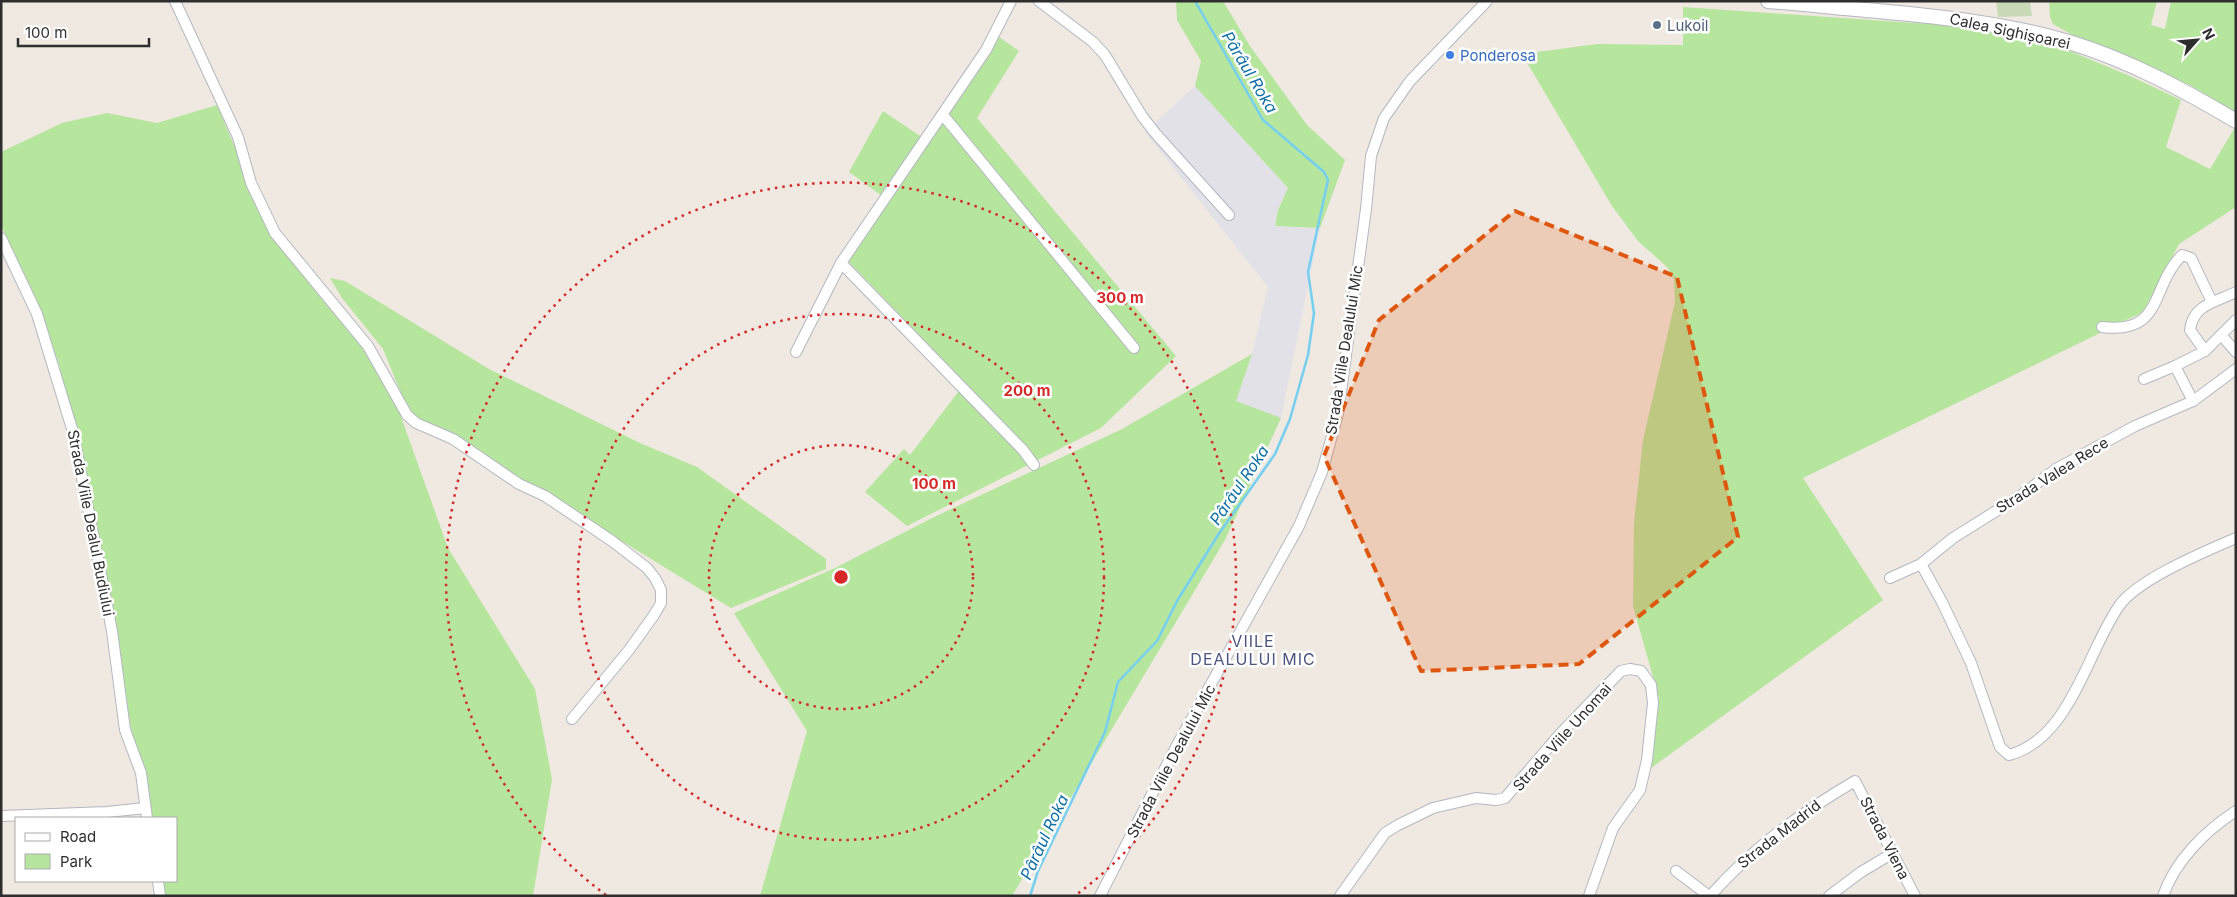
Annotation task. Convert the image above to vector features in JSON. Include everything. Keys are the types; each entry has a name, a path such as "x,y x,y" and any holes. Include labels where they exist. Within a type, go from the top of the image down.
{"main road":[{"name":"Calea Sighișoarei","path":"1777,2 1960,18 2035,33 2073,44 2134,67 2188,93 2236,121"}],"street":[{"path":"175,1 238,137 251,183 275,233 368,346 407,415 416,422 460,443 519,484 545,496 612,541 647,568 655,578 661,590 660,603 654,615 629,650 572,719"},
{"path":"796,352 841,263 998,31 1011,1"},
{"path":"1039,1 1099,48 1156,134 1229,215"},
{"name":"Strada Viile Dealului Mic","path":"1100,896 1176,747 1299,526 1322,472 1338,414 1366,209 1371,156 1384,118 1410,81 1487,1"},
{"path":"943,114 1134,348"},
{"name":"Strada Viile Dealul Budiului","path":"1,238 37,314 73,432 112,631 125,730 141,773 146,813"},
{"path":"2102,327 2121,329 2146,318 2174,263 2182,255 2191,258 2211,300"},
{"path":"841,263 1023,450 1034,465"},
{"path":"2205,351 2190,330 2191,321 2211,300 2236,292"},
{"path":"2144,379 2205,351 2236,320"},
{"path":"2221,335 2236,352"},
{"path":"2175,366 2192,401"},
{"name":"Strada Valea Rece","path":"1890,578 1921,564 1953,538 2020,496 2056,469 2135,426 2192,401 2236,369"},
{"path":"1921,564 1942,602 1970,663 2000,746 2009,755 2021,752 2049,731 2075,692 2119,605 2143,584 2208,550 2236,538"},
{"name":"Strada Viile Unomai","path":"1340,896 1385,833 1433,808 1476,798 1496,800 1505,798 1560,734 1621,671 1630,669 1641,671 1651,685 1654,703 1647,760 1640,790 1613,828 1589,896"},
{"name":"Strada Viena","path":"1855,781 1915,896"},
{"name":"Strada Madrid","path":"1709,896 1767,840 1809,808 1855,781"},
{"path":"2163,896 2174,872 2193,847 2236,811"},
{"path":"1,816 107,812 146,813"},
{"path":"1829,896 1861,872 1893,853"},
{"path":"1676,871 1709,896"},
{"path":"158,882 160,896"}],"highlighted area":[{"path":"1515,211 1677,277 1738,537 1579,664 1421,671 1324,456 1379,320"}],"shaded area":[{"path":"1195,86 1288,188 1278,210 1275,226 1320,228 1281,418 1236,401 1252,354 1268,287 1145,132"}],"green space":[{"path":"1176,1 1223,1 1250,46 1307,125 1345,160 1320,228 1275,226 1278,210 1288,188 1195,86 1201,61 1177,20"},
{"path":"1996,1 2030,1 2032,16 1998,17"},
{"path":"2049,1 2157,1 2151,25 2165,29 2171,1 2236,1 2236,113 2190,85 2076,37 2053,24 2050,17"},
{"path":"1683,7 1958,26 2032,40 2070,51 2181,100 2166,147 2210,169 2234,129 2236,131 2236,207 2179,244 2143,312 1803,478 1883,600 1651,768 1659,698 1633,606 1634,523 1643,440 1675,302 1674,279 1667,267 1638,241 1612,206 1522,54 1597,44 1683,45"},
{"path":"999,37 1019,51 977,118 1176,356 1101,428 907,526 865,492 904,449 910,455 965,383 848,261 889,201 849,172 883,111 929,142"},
{"path":"217,105 258,202 334,312 369,355 400,414 448,548 535,689 552,779 533,896 164,896 161,882 178,882 178,817 149,817 59,364 40,312 1,225 1,152 62,123 107,113 157,123"},
{"path":"330,278 345,281 489,369 640,443 697,467 826,559 826,569 731,608 409,413 383,349 342,298"},
{"path":"1252,354 1236,401 1281,418 1225,540 1012,896 760,896 807,731 734,613 837,567 932,518 1122,429"}],"waterway":[{"name":"Pârâul Roka","path":"1030,896 1038,871 1105,732 1118,682 1157,641 1177,601 1218,535 1275,454 1290,419 1308,355 1314,313 1308,272 1328,180 1324,172 1263,120 1195,1"}],"place":[{"name":"Lukoil","path":"1657,25"},
{"name":"Ponderosa","path":"1450,55"}],"district":[{"name":"VIILE DEALULUI MIC","path":"1253,650"}]}
